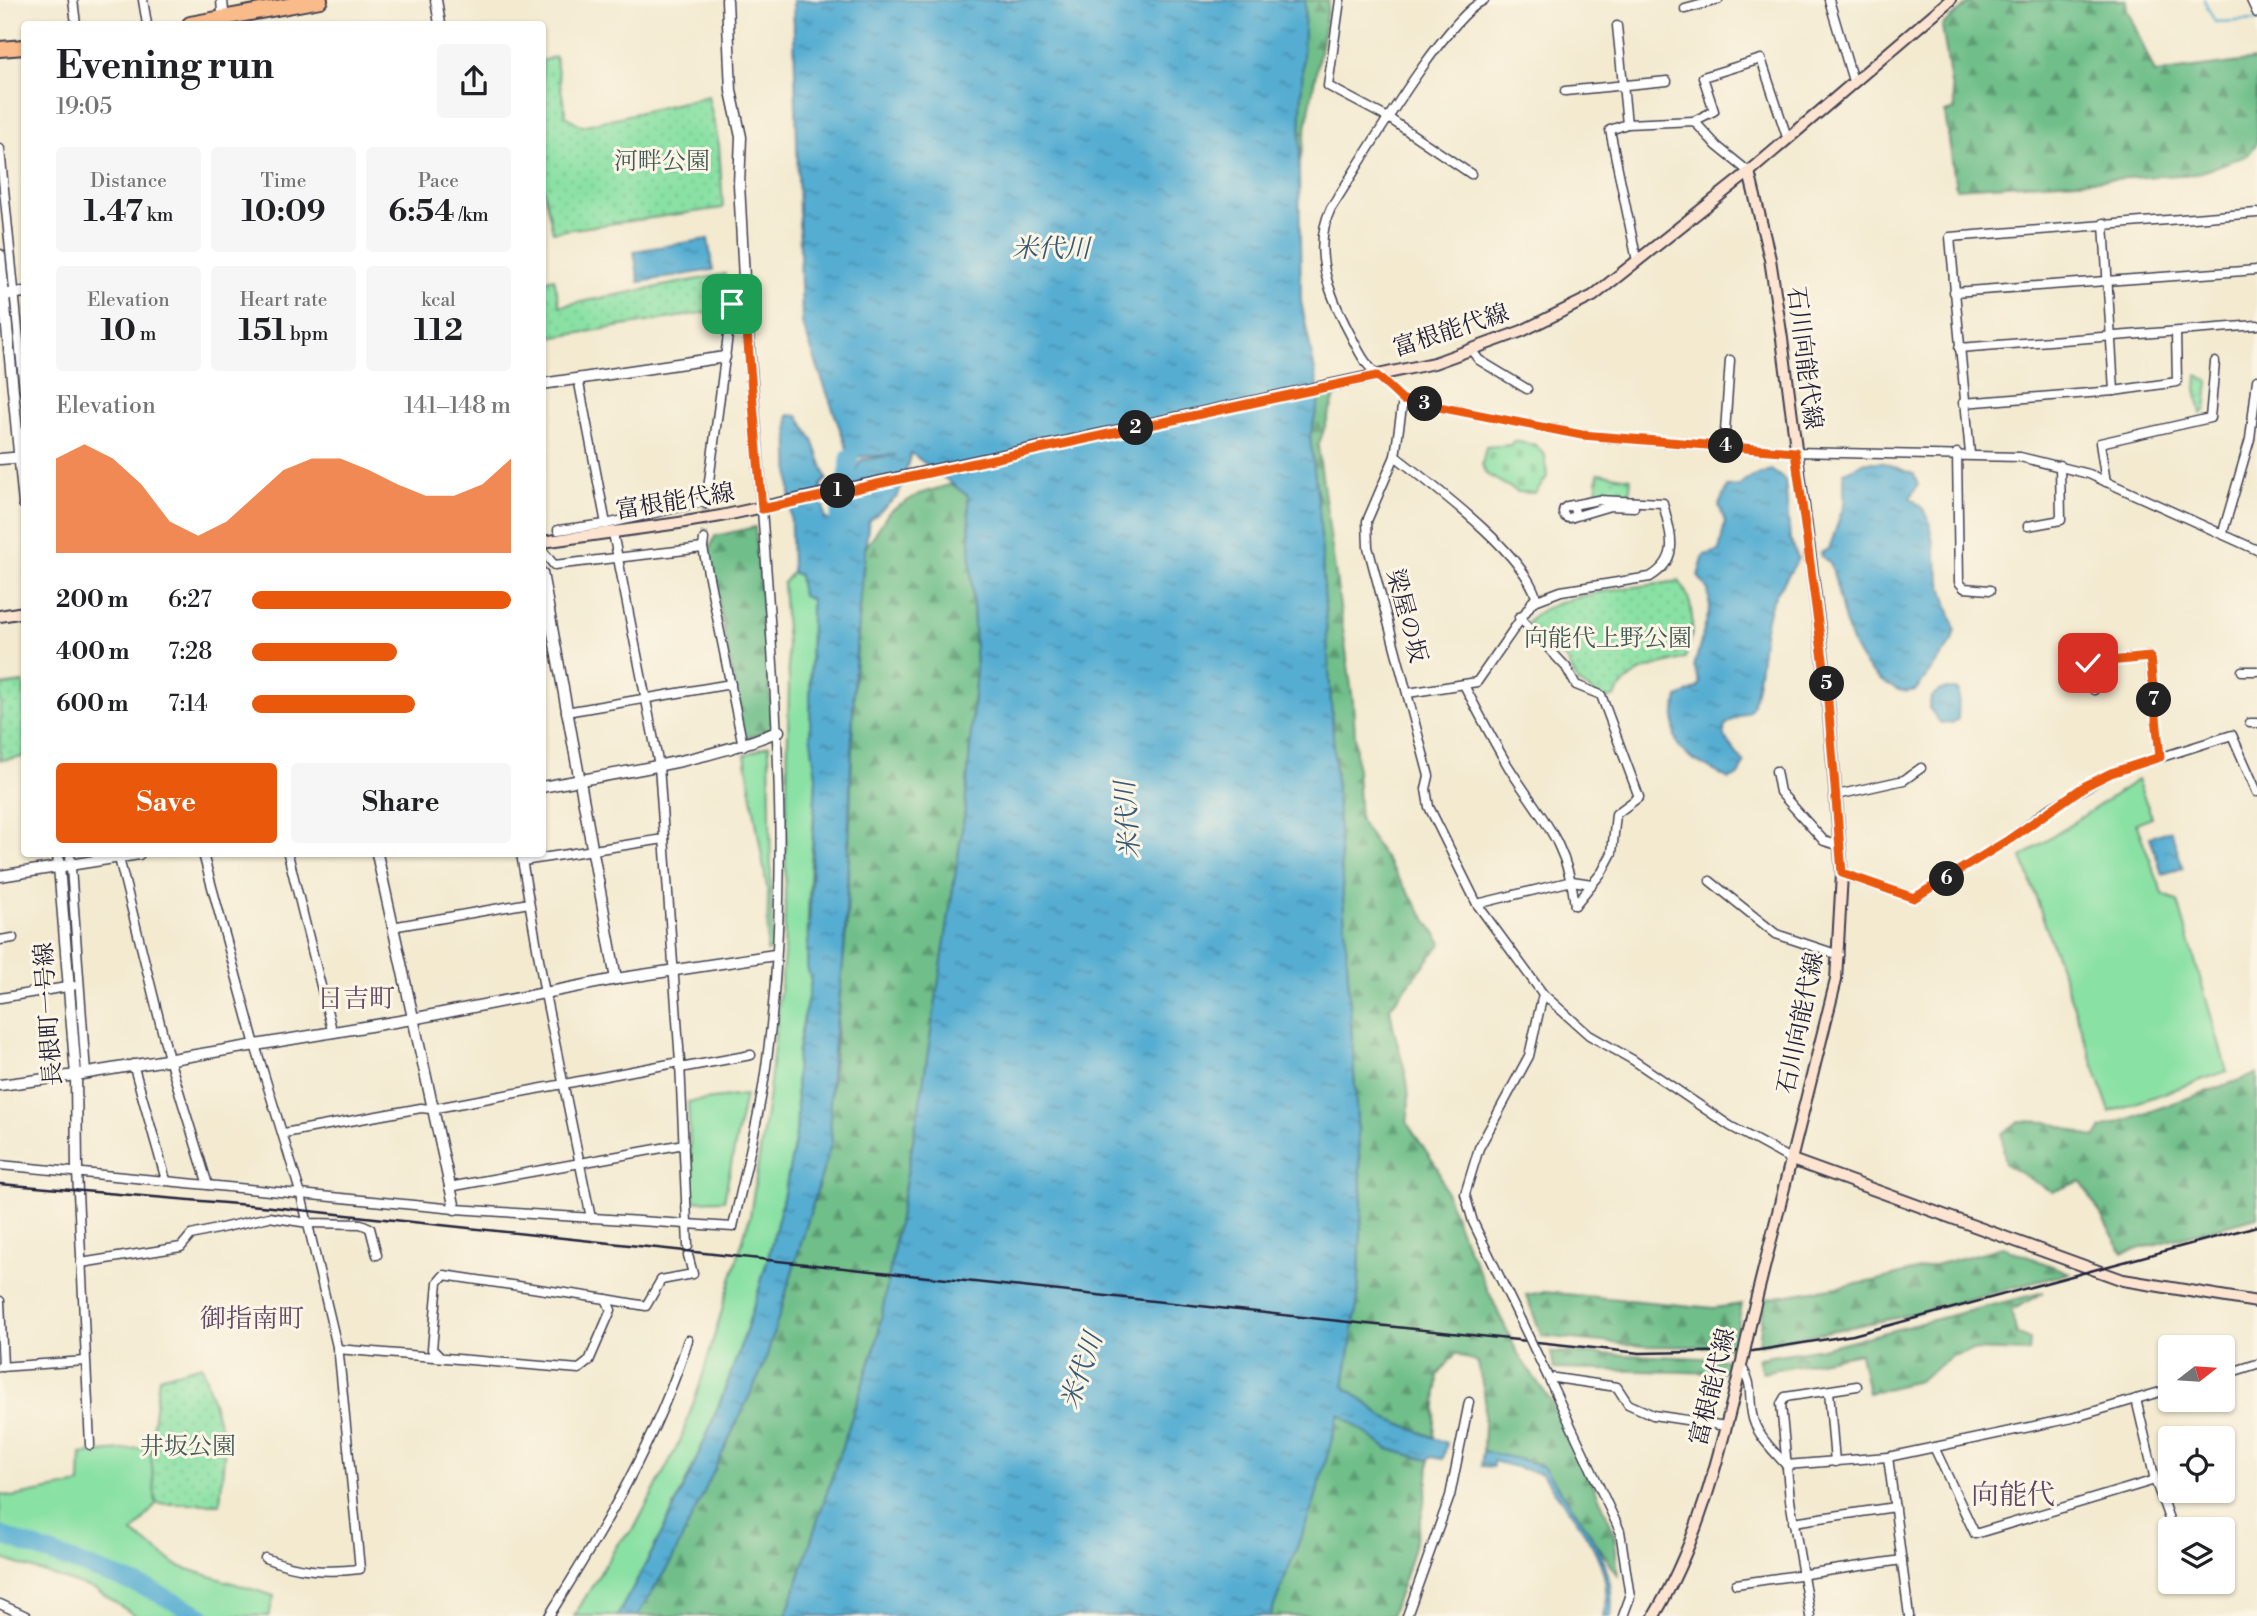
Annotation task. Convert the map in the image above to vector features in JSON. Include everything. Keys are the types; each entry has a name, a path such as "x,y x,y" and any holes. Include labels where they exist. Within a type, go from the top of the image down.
{"highway":[{"path":"228,21 320,0"},
{"path":"0,49 21,47"}],"main road":[{"path":"1749,172 1853,80 1950,0"},
{"name":"富根能代線","path":"546,541 610,529 679,523 762,509 1377,376 1472,351 1584,302 1749,172"},
{"name":"石川向能代線","path":"1749,172 1770,258 1827,689 1841,846 1836,980 1792,1160"},
{"path":"0,616 21,612"},
{"path":"1792,1160 2123,1280 2257,1302"},
{"name":"富根能代線","path":"1654,1616 1676,1580 1693,1541 1726,1426 1792,1160"}],"street":[{"path":"73,0 76,21"},
{"path":"143,0 146,21"},
{"path":"222,0 224,21"},
{"path":"436,0 440,21"},
{"path":"0,1165 455,1209 733,1227 763,1087 775,955 779,731 744,297 739,184 741,137 731,91 727,0"},
{"path":"1340,0 1328,86 1390,119 1471,174"},
{"path":"1484,0 1457,22 1331,208 1324,223 1321,240 1326,278 1333,302 1366,363 1403,400 1582,435 1795,452 1957,453 2020,457 2060,465 2106,482 2257,550"},
{"path":"1685,9 1718,0"},
{"path":"1829,0 1853,80"},
{"path":"2251,0 2257,13"},
{"path":"1617,26 1627,124"},
{"path":"1637,261 1610,131 1627,124 1694,121 1714,111 1703,77 1761,59 1787,137"},
{"path":"1565,91 1667,81"},
{"path":"1694,121 1717,146 1749,172"},
{"path":"0,149 21,361"},
{"path":"1969,454 1950,237 2257,213"},
{"path":"2104,223 2114,391"},
{"path":"0,256 14,293 21,436"},
{"path":"1954,292 2257,270"},
{"path":"558,530 610,529 706,502 732,304 744,297"},
{"path":"1959,348 2257,325"},
{"path":"1963,403 2114,391 2177,382 2176,332"},
{"path":"1472,351 1479,360 1527,389"},
{"path":"546,383 724,357"},
{"path":"1724,446 1730,360"},
{"path":"2106,482 2100,443 2210,418 2215,362"},
{"path":"439,1356 432,1349 438,1282 444,1275 646,1306 662,1280 693,1274 688,1250 680,1065 659,766 578,378"},
{"path":"2223,533 2250,439 2257,380"},
{"name":"梁屋の坂","path":"1403,400 1395,456 1367,521 1368,547 1408,692 1429,776 1426,789 1439,831 1477,904 1543,994 1589,1035 1633,1060 1730,1126 1792,1160"},
{"path":"1957,453 1958,582 1964,588 1990,590"},
{"path":"1395,456 1512,557 1532,585 1536,597 1519,617 1494,660 1477,681 1408,692"},
{"path":"0,459 21,457"},
{"path":"2028,526 2061,520 2060,465"},
{"path":"1598,500 1664,506 1610,506 1573,517 1575,510 1568,506 1598,500"},
{"path":"1532,602 1561,591 1640,580 1660,572 1674,545 1664,506"},
{"path":"546,555 554,565 617,560 703,543 743,746"},
{"path":"546,596 616,979"},
{"path":"1464,685 1509,767 1554,832 1572,881 1574,905 1592,884 1612,853 1616,814 1639,797 1601,695 1576,685 1566,667 1519,617"},
{"path":"2094,690 2088,663 2150,657 2160,757"},
{"path":"2242,671 2257,671"},
{"path":"566,712 731,684"},
{"path":"546,786 659,766 743,746 779,731"},
{"path":"1842,873 1914,898 2010,839 2085,786 2111,773 2232,735 2257,792"},
{"path":"1837,795 1905,780 1921,768"},
{"path":"1776,771 1780,792 1824,841 1841,846"},
{"path":"546,856 664,839"},
{"name":"長根町一号線","path":"58,857 68,987 81,1074 78,1171"},
{"path":"70,857 79,985 81,1074"},
{"path":"0,876 123,857"},
{"path":"204,857 255,1045 302,1195 337,1349 360,1569 328,1573 289,1568 265,1558"},
{"path":"289,857 332,1030"},
{"path":"378,857 455,1209"},
{"path":"119,858 169,1059 208,1185"},
{"path":"522,858 563,1087 592,1218"},
{"path":"1477,904 1572,881 1592,884"},
{"path":"1710,881 1776,934 1839,955"},
{"path":"392,928 529,903"},
{"path":"0,940 13,938"},
{"path":"0,1085 412,1019 616,979 775,955"},
{"path":"0,998 79,985"},
{"path":"1543,994 1530,1056 1479,1148 1465,1194 1473,1222 1620,1531 1630,1597 1623,1616"},
{"path":"284,1133 751,1055"},
{"path":"133,1063 166,1180"},
{"path":"449,1187 684,1144"},
{"path":"78,1171 90,1445"},
{"path":"80,1263 181,1247 191,1235 269,1217 308,1223 361,1224 370,1228 377,1255"},
{"path":"337,1349 579,1368 589,1361 611,1310 606,1299"},
{"path":"0,1301 2,1367 85,1361"},
{"path":"549,1616 634,1473 673,1388 688,1340"},
{"path":"2235,1371 2257,1364"},
{"path":"1741,1366 1751,1381 1752,1415 1762,1438 1786,1465"},
{"path":"1548,1377 1617,1387 1628,1404 1653,1415 1726,1426"},
{"path":"1810,1616 1793,1522 1781,1404 1785,1397 1857,1386"},
{"path":"1829,1391 1835,1462"},
{"path":"1786,1465 1888,1457 2072,1418 2158,1393"},
{"path":"2136,1399 2155,1480 2168,1517"},
{"path":"1408,1616 1456,1475 1469,1402"},
{"path":"1934,1447 1975,1534 2155,1480"},
{"path":"1888,1457 1907,1616"},
{"path":"1793,1522 1895,1507"},
{"path":"1737,1584 1902,1560"},
{"path":"0,1604 26,1616"}],"green space":[{"path":"1305,0 1329,0 1299,168"},
{"path":"1972,0 2126,0 2127,9 2155,73 2257,60 2257,143 2248,155 2196,174 1956,188 1945,113 1955,110 1942,26"},
{"name":"河畔公園","path":"555,56 566,116 582,126 708,96 719,145 723,208 553,232 546,201 546,59"},
{"path":"725,274 721,310 546,339 546,280 554,278 560,306"},
{"path":"2197,375 2209,381 2206,410 2201,414 2196,389"},
{"path":"1337,391 1318,447 1353,701 1360,821 1442,943 1390,1007 1406,1078 1409,1107 1407,1123 1437,1167 1461,1233 1519,1356 1565,1421 1614,1531 1618,1575 1554,1482 1533,1465 1483,1451 1485,1398 1478,1363 1456,1353 1438,1375 1434,1437 1387,1419 1344,1386 1358,1299 1362,1201 1319,510 1310,437 1320,396"},
{"path":"1513,441 1535,445 1545,455 1547,477 1535,493 1518,492 1486,474 1482,465 1486,447 1511,445"},
{"path":"1598,473 1631,478 1629,497 1596,496"},
{"path":"952,484 968,496 976,669 965,811 922,1091 877,1341 786,1616 637,1616 667,1568 764,1365 832,1141 829,1113 847,922 854,686 865,549 889,512 919,494"},
{"path":"755,527 773,729 744,739 709,551 715,536"},
{"path":"792,572 799,575 802,595 811,599 810,733 816,776 808,910 807,967 811,981 796,1064 796,1132 782,1203 766,1264 726,1385 648,1560 617,1616 574,1616 619,1542 634,1529 680,1441 700,1384 750,1216 768,1100 784,955 789,679 783,583"},
{"name":"向能代上野公園","path":"1679,581 1689,599 1692,618 1691,639 1685,658 1637,673 1615,696 1605,700 1578,682 1567,660 1527,624 1538,613 1574,598"},
{"path":"21,683 21,757 0,760 0,686"},
{"path":"769,745 772,950 767,951 768,893 745,755"},
{"path":"2137,780 2152,817 2136,823 2163,894 2178,902 2227,1071 2110,1112 2022,857"},
{"path":"2257,1074 2257,1217 2123,1253 2081,1181 2052,1192 2005,1164 2002,1134 2019,1121 2049,1122 2095,1138 2102,1128"},
{"path":"745,1095 724,1200 693,1201 688,1102"},
{"path":"2003,1247 2070,1273 1896,1318 1759,1345 1764,1299 1874,1281"},
{"path":"1543,1292 1714,1308 1742,1304 1734,1347 1643,1346 1542,1336 1526,1295"},
{"path":"2044,1292 2011,1311 2017,1334 2030,1340 2029,1352 1972,1350 1952,1356 1918,1381 1868,1393 1860,1353 1762,1372 1758,1358 1822,1348"},
{"path":"1551,1352 1726,1359 1725,1373 1554,1369"},
{"name":"井坂公園","path":"202,1365 225,1443 220,1504 156,1504 150,1447 159,1377"},
{"path":"1339,1413 1388,1449 1429,1460 1421,1518 1404,1580 1391,1616 1270,1616 1314,1503"},
{"path":"150,1447 156,1504 133,1533 178,1566 274,1596 269,1616 136,1616 96,1590 0,1558 0,1494 11,1497 80,1484 81,1454"}],"water":[{"name":"米代川","path":"793,0 1305,0 1299,168 1301,301 1320,396 1310,437 1319,510 1362,1201 1358,1299 1344,1386 1387,1419 1447,1443 1443,1459 1431,1457 1429,1460 1388,1449 1339,1414 1314,1503 1270,1616 786,1616 877,1341 922,1091 965,811 976,670 968,496 911,453 898,496 869,521 863,572 854,675 845,934 830,1090 832,1141 764,1365 672,1560 637,1616 617,1616 677,1503 727,1386 766,1265 796,1132 796,1064 811,981 807,967 816,776 810,733 811,599 802,596 799,575 792,572 788,415 798,416 813,440 827,479 821,485 825,519 833,521 845,514 853,476 861,460 896,455 850,457 802,323"},
{"path":"708,239 713,270 639,282 634,251"},
{"path":"1866,462 1881,462 1914,474 1918,485 1910,497 1923,509 1929,521 1939,575 1955,630 1953,641 1916,690 1912,691 1890,686 1864,664 1849,634 1832,568 1820,553 1829,549 1844,505 1844,472"},
{"path":"1771,470 1785,480 1790,539 1798,558 1771,605 1764,631 1758,684 1751,709 1724,728 1726,739 1744,763 1738,776 1729,779 1682,750 1674,731 1675,716 1678,697 1698,688 1700,683 1694,667 1710,608 1708,590 1698,576 1704,555 1719,551 1725,522 1719,505 1727,487 1740,486 1745,480"},
{"path":"1944,689 1956,689 1959,692 1958,719 1952,723 1941,724 1929,708 1933,696"},
{"path":"2171,830 2183,868 2162,874 2150,837"},
{"path":"1483,1451 1539,1464 1545,1469 1582,1520 1602,1556 1611,1595 1611,1616 1603,1616 1605,1578 1599,1559 1578,1523 1542,1474 1493,1461 1493,1467 1481,1466"}],"waterway":[{"path":"2204,0 2215,22 2257,20"},
{"path":"835,541 850,457"},
{"path":"0,1535 149,1589 202,1616"}],"tunnel":[{"path":"704,539 706,504"}],"railway":[{"path":"0,1184 272,1207 1640,1353 1753,1351 1853,1335 2257,1226"}],"district":[{"name":"日吉町","path":"356,999"},
{"name":"御指南町","path":"252,1319"},
{"name":"向能代","path":"2013,1495"}],"route":[{"path":"732,304 744,297 758,490 762,509 1377,376 1403,400 1582,435 1795,452 1827,689 1842,873 1914,898 2010,839 2047,810 2085,786 2111,773 2160,757 2150,657 2128,657 2088,663"}]}
